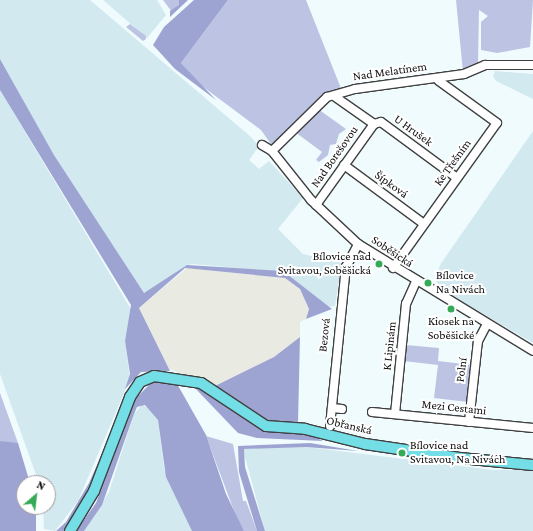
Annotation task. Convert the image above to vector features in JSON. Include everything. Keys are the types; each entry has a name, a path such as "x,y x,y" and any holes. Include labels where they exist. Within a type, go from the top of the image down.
{"main road":[{"name":"Obřanská","path":"70,531 94,491 134,390 150,376 173,376 205,385 266,426 305,430 365,444 453,457 533,465"}],"street":[{"name":"Nad Melatínem","path":"272,151 327,97 354,89 464,74 485,65 533,65"},
{"name":"Ke Třešním","path":"393,268 497,123 445,82"},
{"name":"U Hrušek","path":"334,96 374,124 380,122 457,178"},
{"name":"Nad Borešovou","path":"316,205 374,124"},
{"name":"Soběšická","path":"262,145 272,151 316,205 358,244 393,268 533,351"},
{"name":"Šípková","path":"344,165 424,224"},
{"name":"Bezová","path":"330,426 338,317 344,301 346,267 358,244"},
{"name":"K Lipinám","path":"395,414 406,304 416,282"},
{"name":"Polní","path":"469,422 478,341 487,324"},
{"path":"332,408 342,409"},
{"name":"Mezi Cestami","path":"372,412 533,428"}],"shaded area":[{"path":"0,0 90,0 251,137 259,146 249,160 259,169 269,161 303,198 278,229 303,254 342,263 335,306 326,307 282,272 193,264 187,265 148,293 143,292 54,155 0,59"},
{"path":"103,0 157,0 166,15 147,38"},
{"path":"163,0 179,0 180,5 172,12"},
{"path":"179,0 188,0 170,17 170,11 179,5"},
{"path":"194,0 228,0 181,63 216,100 175,69 153,45 164,27"},
{"path":"228,0 306,0 342,91 325,96 273,147 261,130 202,86 181,63"},
{"path":"456,0 533,0 530,47 497,53 481,50 481,22 488,16 479,10 478,64 463,72"},
{"path":"130,24 146,36 146,39 143,41 126,27"},
{"path":"0,59 54,155 144,293 187,265 283,271 332,309 306,319 309,309 300,289 285,278 185,268 139,308 170,371 141,372 125,389 130,374 125,341 131,305 0,90"},
{"path":"495,71 533,74 533,99 496,81 493,76"},
{"path":"0,90 132,311 125,341 130,379 78,501 55,531 44,529 43,515 56,515 56,475 36,475 0,374"},
{"path":"318,109 346,129 339,134 336,144 330,145 328,155 319,162 316,160 322,152 295,132"},
{"path":"533,131 533,343 442,290 436,280 440,265"},
{"path":"187,268 285,278 300,289 309,309 306,319 300,322 300,337 274,357 215,386 169,369 139,308"},
{"path":"300,337 298,423 265,421 215,386 274,357"},
{"path":"406,345 439,348 438,361 472,365 468,402 434,398 438,365 404,361"},
{"path":"152,382 176,382 206,435 226,494 244,531 192,531 166,477 158,420 145,405 137,407 102,505 84,531 76,531 96,503 135,399"},
{"path":"193,386 207,391 263,430 308,434 323,441 257,438 238,433"},
{"path":"0,393 18,443 17,445 0,441"},
{"path":"142,405 153,410 158,420 164,468 192,531 84,531 109,492 134,414"},
{"path":"114,427 79,513 64,531 56,531 66,522 89,483"},
{"path":"206,436 233,444 243,501 246,501 257,531 244,531 239,524"},
{"path":"0,441 18,443 28,475 16,475 16,515 36,515 36,531 0,531"},
{"path":"310,443 358,451 306,447 244,449 245,467 265,531 257,531 239,472 238,446"},
{"path":"262,447 306,447 493,470 533,470 533,531 265,531 244,453 244,449"}],"place":[{"name":"Bílovice nad Svitavou, Soběšická","path":"379,264"},
{"name":"Bílovice Na Nivách","path":"428,283"},
{"name":"Kiosek na Soběšické","path":"451,309"},
{"name":"Bílovice nad Svitavou, Na Nivách","path":"402,453"}]}
